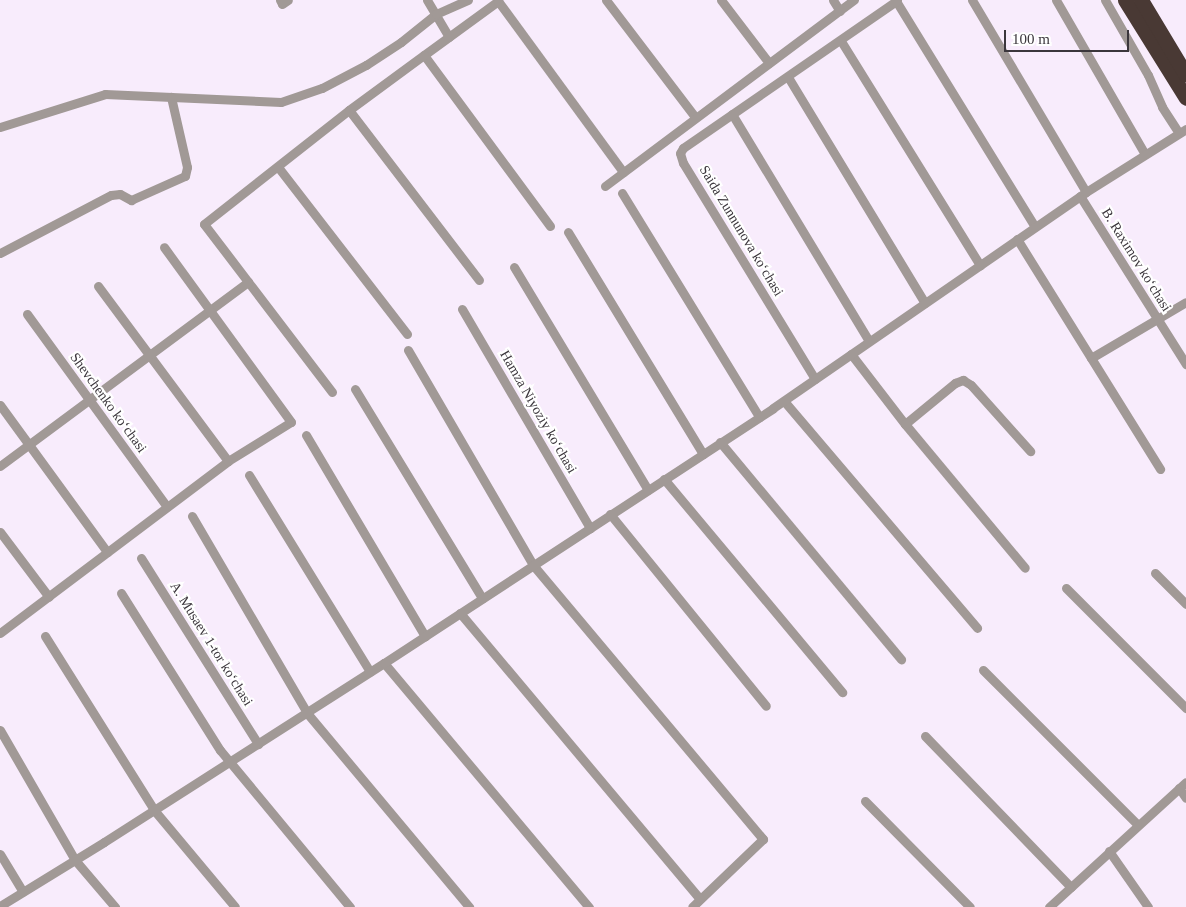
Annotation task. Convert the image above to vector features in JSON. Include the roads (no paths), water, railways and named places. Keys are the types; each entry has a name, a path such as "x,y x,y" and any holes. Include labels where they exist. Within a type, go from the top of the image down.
{"highway":[{"path":"1126,0 1186,98"},
{"path":"1141,0 1184,67"}],"street":[{"path":"280,0 282,4 288,0"},
{"path":"427,0 449,37"},
{"path":"0,127 105,94 281,102 322,88 366,65 401,42 436,14 468,0"},
{"path":"606,0 695,118"},
{"path":"721,0 769,63"},
{"path":"833,0 840,11"},
{"path":"605,186 854,0"},
{"path":"869,341 732,114 841,41 896,0 1035,227"},
{"name":"B. Raximov koʻchasi","path":"972,0 1083,194 1186,364"},
{"path":"1056,0 1145,154"},
{"path":"0,906 231,762 703,454 815,379 1016,239 1182,131 1162,107 1148,75 1105,0"},
{"path":"332,392 204,224 350,110 498,1 623,172"},
{"path":"841,41 980,265"},
{"path":"424,55 550,226"},
{"path":"788,77 925,303"},
{"path":"0,253 111,195 120,194 130,200 184,176 187,167 171,98"},
{"path":"350,110 479,280"},
{"name":"Saida Zunnunova koʻchasi","path":"732,114 682,148 680,153 683,163 815,379"},
{"path":"278,167 407,334"},
{"path":"622,193 759,417"},
{"path":"568,232 703,454"},
{"path":"1016,239 1160,469"},
{"path":"0,633 49,598 228,461 291,422 164,247"},
{"path":"514,268 648,490"},
{"path":"0,466 151,356 248,282"},
{"path":"98,286 228,461"},
{"path":"1091,358 1186,302"},
{"name":"Hamza Niyoziy koʻchasi","path":"462,310 590,528"},
{"name":"Shevchenko koʻchasi","path":"27,314 167,507"},
{"path":"408,350 533,565 763,839 692,907"},
{"path":"851,354 905,424 1025,568"},
{"path":"905,424 955,383 963,380 971,385 1030,451"},
{"path":"355,389 482,598"},
{"path":"784,400 977,628"},
{"path":"0,404 107,552"},
{"path":"306,435 425,636"},
{"path":"720,442 901,659"},
{"path":"249,475 370,672"},
{"path":"664,479 842,692"},
{"path":"610,514 766,706"},
{"path":"192,516 307,713 470,907"},
{"path":"0,532 49,598"},
{"name":"A. Musaev 1-tor koʻchasi","path":"141,558 258,744"},
{"path":"1155,573 1186,604"},
{"path":"1066,588 1186,708"},
{"path":"121,593 220,750 350,907"},
{"path":"460,613 700,899"},
{"path":"45,636 154,810 235,907"},
{"path":"384,663 589,907"},
{"path":"983,670 1137,824"},
{"path":"0,730 75,860 115,907"},
{"path":"925,736 1071,887"},
{"path":"1049,907 1137,824 1186,782"},
{"path":"1179,788 1186,798"},
{"path":"865,801 970,907"},
{"path":"1109,851 1148,907"},
{"path":"0,854 23,892"}]}
